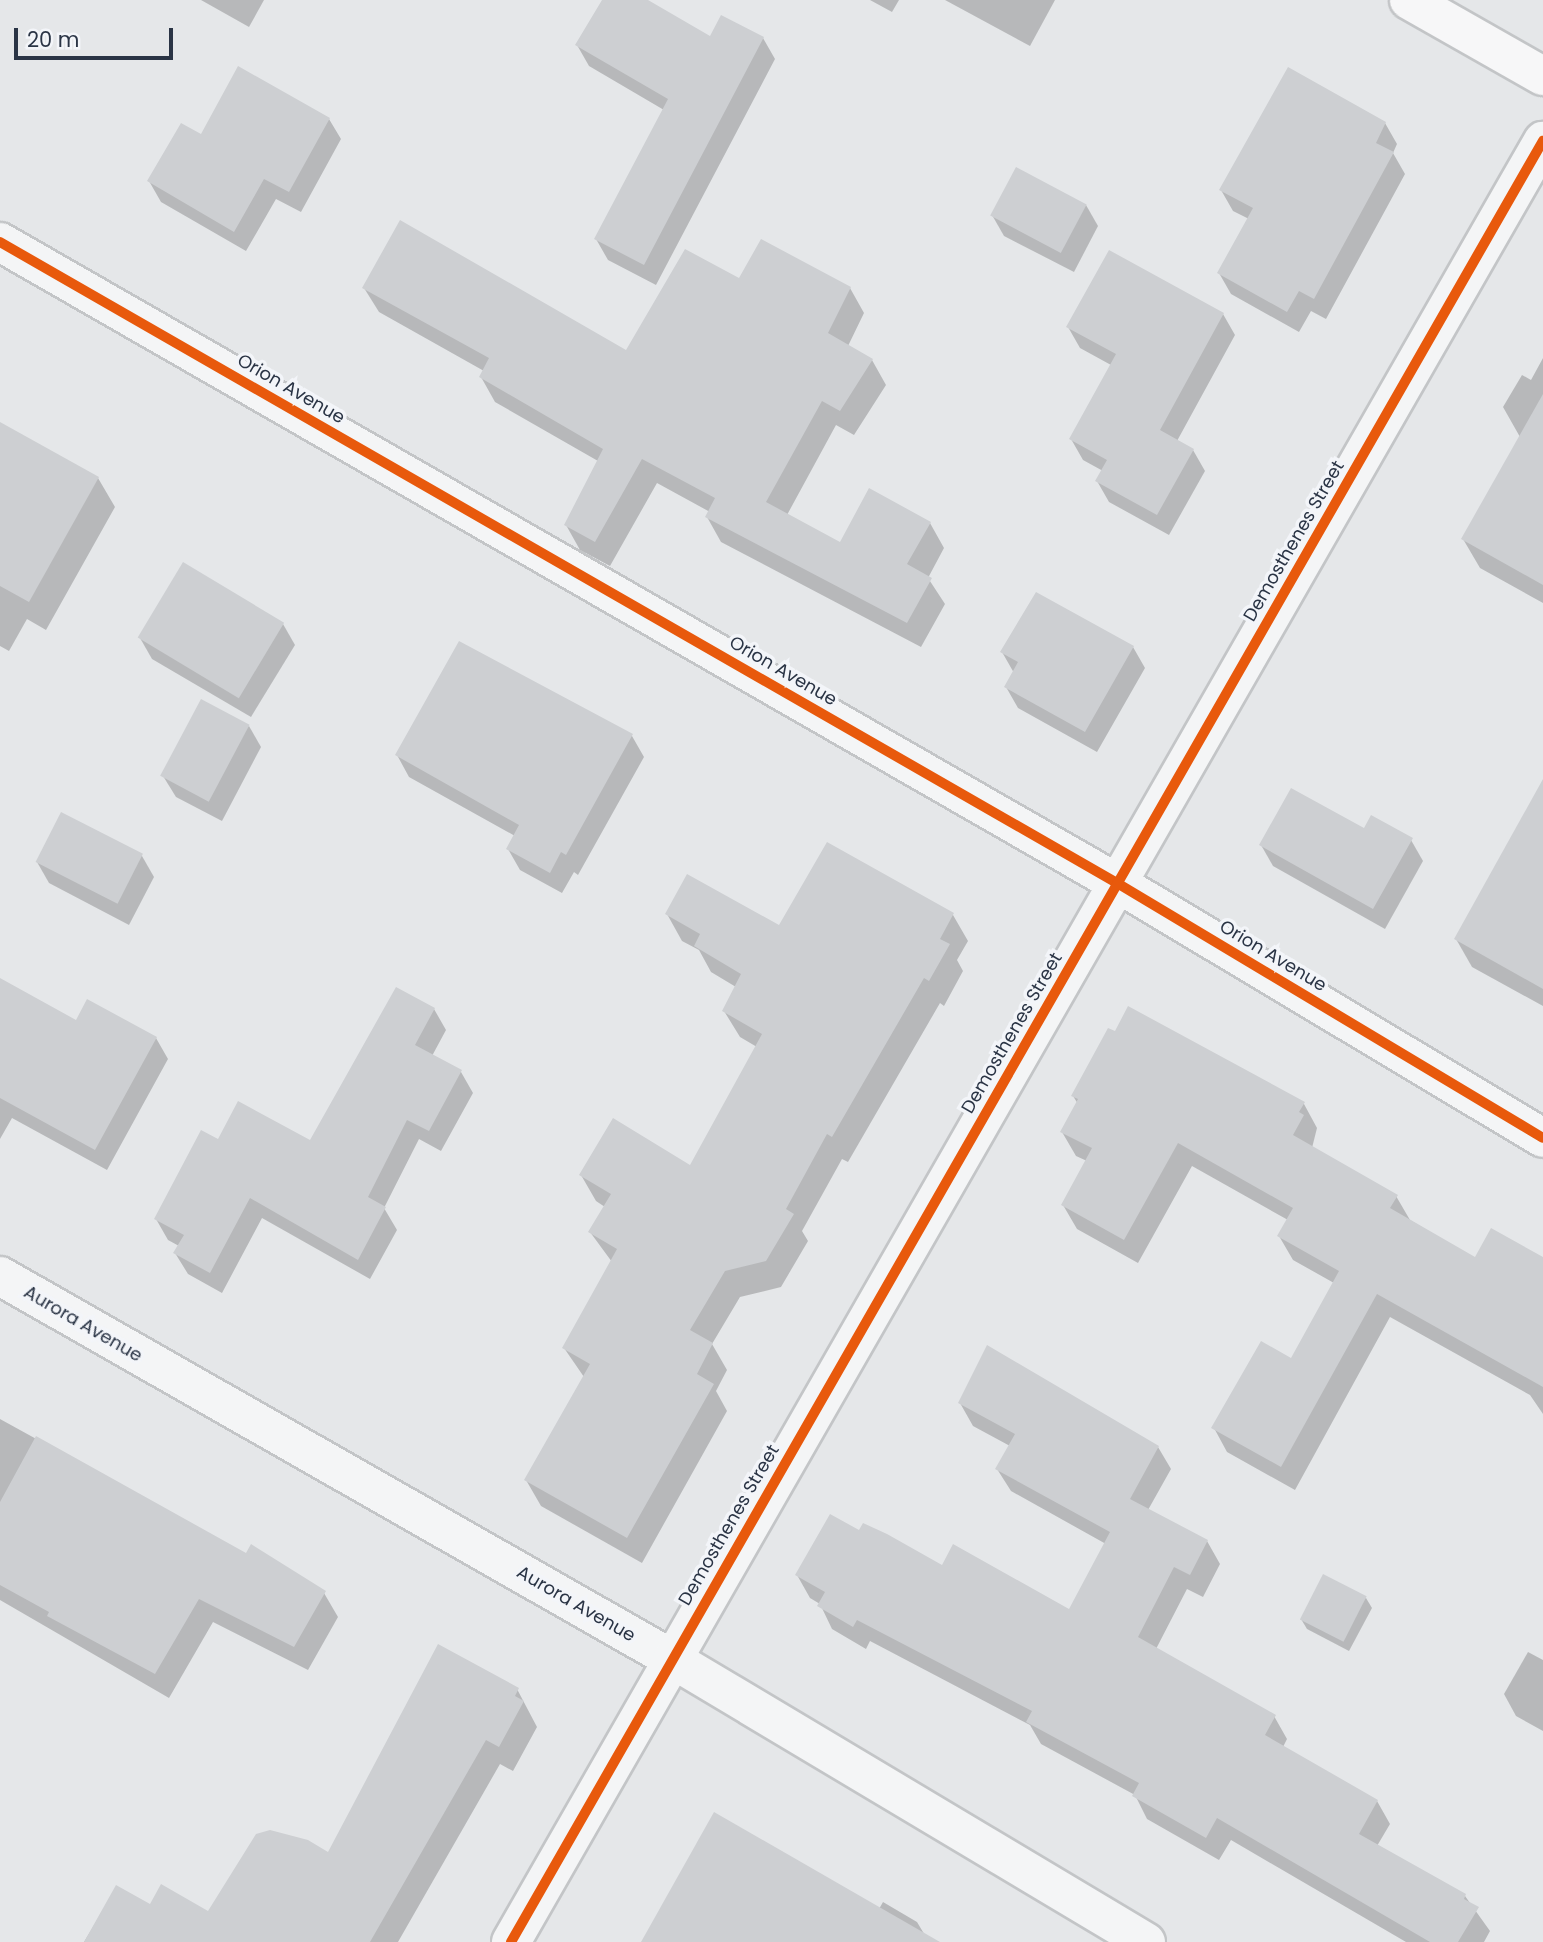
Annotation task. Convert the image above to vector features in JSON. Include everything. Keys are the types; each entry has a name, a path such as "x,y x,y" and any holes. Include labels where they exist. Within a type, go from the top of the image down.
{"main road":[{"path":"1409,0 1543,76"}],"street":[{"name":"Demosthenes Street","path":"511,1942 1543,141"},
{"name":"Orion Avenue","path":"0,242 1118,883 1543,1138"},
{"name":"Aurora Avenue","path":"0,1276 673,1659 1146,1942"}],"building":[{"path":"602,0 648,0 710,36 721,15 764,37 644,265 594,239 668,99 575,45"},
{"path":"238,66 330,118 289,192 264,179 234,232 147,181 181,123 201,134"},
{"path":"1288,67 1386,122 1376,143 1394,152 1314,299 1299,291 1287,312 1217,273 1253,208 1219,190"},
{"path":"1016,167 1087,205 1061,253 990,216"},
{"path":"400,220 626,350 685,249 739,278 761,239 851,287 828,333 873,359 840,411 822,401 766,502 840,542 869,488 931,522 907,564 932,578 907,623 705,517 715,498 642,459 595,542 564,525 603,449 479,377 489,358 362,288"},
{"path":"1109,250 1224,313 1160,430 1194,449 1157,515 1095,481 1107,460 1069,439 1116,354 1066,327"},
{"path":"1543,394 1543,585 1461,539"},
{"path":"0,422 99,477 29,602 0,586"},
{"path":"183,562 284,623 239,698 138,637"},
{"path":"1036,592 1134,646 1085,732 1004,687 1018,662 1000,652"},
{"path":"459,641 633,734 566,855 561,852 550,873 506,849 519,825 395,755"},
{"path":"201,699 250,725 209,802 160,776"},
{"path":"1543,779 1543,989 1454,939"},
{"path":"1291,788 1364,828 1371,815 1413,838 1373,909 1259,845"},
{"path":"61,812 143,854 118,904 36,862"},
{"path":"827,842 954,913 940,939 950,944 929,981 924,978 832,1137 827,1134 786,1209 794,1214 766,1261 725,1271 690,1330 713,1343 697,1374 714,1384 627,1538 524,1480 590,1364 562,1348 617,1249 588,1232 611,1194 579,1175 613,1118 690,1165 762,1034 722,1011 741,974 694,946 700,934 665,914 687,874 779,925"},
{"path":"0,978 76,1020 87,999 157,1037 95,1150 0,1098"},
{"path":"396,987 435,1008 415,1045 462,1070 429,1131 407,1120 368,1197 386,1207 358,1260 250,1198 210,1273 173,1253 184,1235 154,1219 201,1130 218,1139 238,1101 310,1140"},
{"path":"1128,1006 1305,1102 1299,1112 1304,1115 1293,1135 1398,1195 1390,1208 1475,1257 1491,1228 1543,1257 1543,1387 1377,1294 1281,1467 1211,1428 1261,1341 1291,1358 1339,1271 1277,1236 1293,1208 1178,1143 1124,1240 1061,1205 1092,1148 1060,1132 1078,1099 1071,1096 1108,1028 1115,1031"},
{"path":"987,1345 1159,1446 1130,1499 1208,1540 1190,1575 1174,1567 1138,1637 1276,1715 1265,1735 1378,1800 1359,1834 1466,1894 1464,1899 1479,1907 1458,1942 1430,1942 1217,1818 1206,1838 1132,1796 1139,1783 1026,1722 1032,1711 857,1620 853,1627 817,1606 825,1592 795,1575 830,1514 859,1530 863,1523 942,1565 953,1544 1069,1609 1110,1532 995,1469 1015,1434 958,1403"},
{"path":"36,1436 246,1553 251,1544 326,1591 294,1647 199,1599 155,1674 47,1616 49,1612 0,1585 0,1502"},
{"path":"1323,1574 1367,1596 1344,1642 1300,1619"},
{"path":"438,1644 519,1688 515,1696 524,1701 499,1747 486,1740 370,1942 84,1942 116,1885 150,1904 161,1884 208,1911 256,1834 270,1830 308,1840 328,1852"},
{"path":"714,1812 940,1942 641,1942"}],"cycle path":[{"path":"511,1942 1543,141"},
{"path":"0,242 1117,883 1543,1138"}]}
